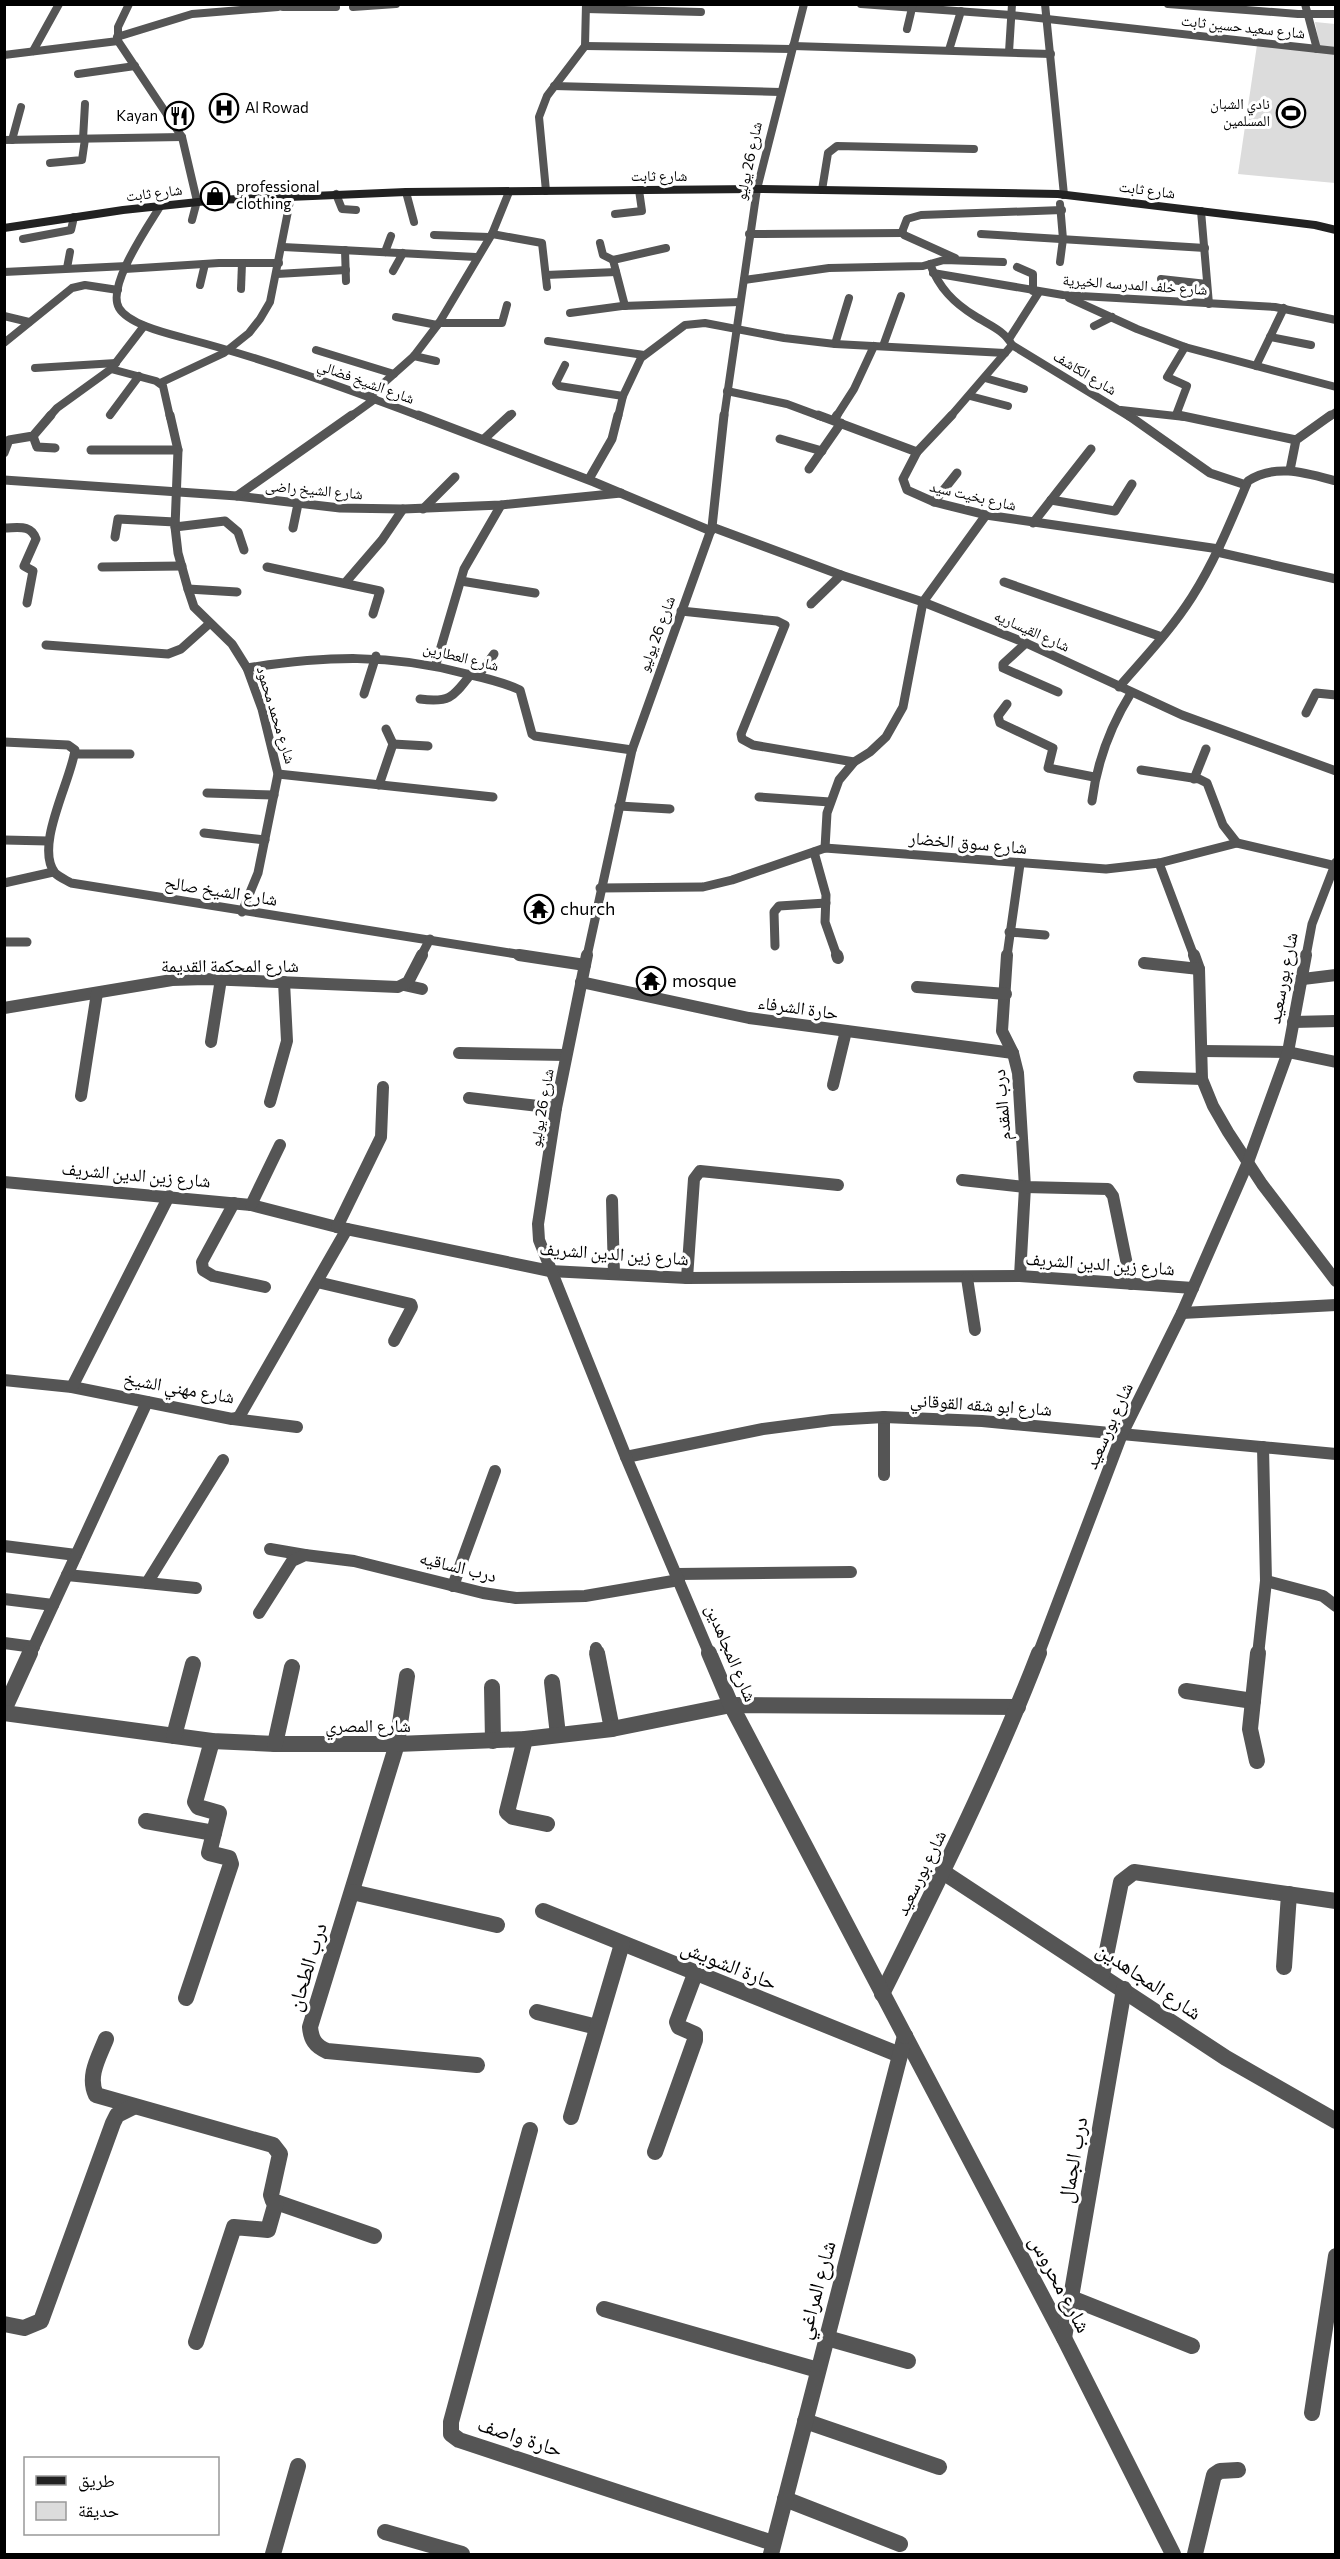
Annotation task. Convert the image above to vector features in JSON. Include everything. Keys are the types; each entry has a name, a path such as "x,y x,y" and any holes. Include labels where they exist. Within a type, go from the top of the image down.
{"main road":[{"name":"شارع ثابت","path":"4,228 161,205 291,196 406,192 757,189 1061,194 1315,225 1335,230"},
{"name":"شارع ثابت","path":"1315,225 1335,222"}],"street":[{"path":"33,51 59,4"},
{"path":"129,4 118,27 118,39 182,137 197,201 192,220"},
{"path":"353,7 388,7 396,4"},
{"name":"شارع 26 يوليو","path":"550,1271 539,1240 538,1224 566,1055 600,888 632,750 711,529 727,391 757,189 804,4"},
{"name":"شارع سعيد حسين ثابت","path":"861,4 913,6 1011,15 1335,51"},
{"path":"1010,52 1012,4"},
{"path":"1045,4 1051,54 1062,210 1063,239 1060,262"},
{"path":"1305,4 1310,15 1317,49"},
{"path":"1170,5 1214,6 1310,15 1335,14"},
{"path":"4,55 118,39 192,14 286,6 336,7"},
{"path":"907,29 913,6"},
{"path":"546,191 539,117 542,106 554,86 578,58 585,46 586,7 701,12"},
{"path":"949,50 961,11"},
{"path":"585,46 792,47 1051,54"},
{"path":"78,74 135,66"},
{"path":"554,86 780,92"},
{"path":"50,163 82,160 85,104"},
{"path":"21,107 8,140 182,137"},
{"path":"822,190 828,153 837,146 974,149"},
{"path":"615,214 642,211 639,190"},
{"path":"406,192 414,222"},
{"path":"237,496 371,398 414,356 438,324 476,257 491,236 509,192"},
{"path":"336,194 342,209 356,210"},
{"path":"35,368 113,366 160,383 233,349 250,334 270,302 283,247 291,196"},
{"path":"4,343 76,287 85,285 118,290 126,268 161,205"},
{"path":"903,233 907,219 921,214 1062,210"},
{"path":"1201,211 1209,304"},
{"path":"23,238 70,231 74,217"},
{"path":"750,234 903,233 959,259"},
{"path":"981,234 1205,248"},
{"path":"385,252 391,236"},
{"path":"434,236 491,236 541,241 547,287"},
{"path":"600,243 603,255 613,260 666,248"},
{"path":"283,247 476,257"},
{"path":"345,250 346,281"},
{"path":"67,268 70,252"},
{"path":"393,272 403,253"},
{"path":"613,260 625,306"},
{"path":"744,280 829,268 915,267 932,269 944,260 1003,262"},
{"path":"241,288 242,263"},
{"path":"4,272 67,268 279,263"},
{"path":"200,285 205,264"},
{"path":"1017,267 1033,274 1036,291"},
{"name":"شارع خلف المدرسه الخيرية","path":"932,269 1063,295 1284,308 1335,320"},
{"name":"شارع الكاشف","path":"932,269 937,283 954,303 1002,331 1010,342 1120,410 1210,473 1246,485"},
{"path":"26,282 29,270"},
{"path":"277,274 346,270"},
{"path":"546,275 616,272"},
{"path":"1161,279 1208,284"},
{"name":"شارع الشيخ فضالي","path":"118,290 116,299 119,309 129,319 144,326 233,349 371,398 589,479 711,529"},
{"name":"شارع بخيت سيد","path":"1036,291 1005,353 970,396 917,452 903,479 903,484 914,495 934,502 1033,523 1218,550 1335,579"},
{"path":"1063,295 1185,346 1335,387"},
{"path":"884,346 901,296"},
{"path":"835,344 849,298"},
{"path":"570,313 625,306 740,302"},
{"path":"396,317 438,324 501,323 504,322 507,305"},
{"path":"1256,366 1284,308"},
{"path":"4,316 29,322"},
{"path":"1094,326 1112,317"},
{"path":"589,479 612,439 623,396 644,355 691,323 705,322 784,338 835,344 1005,353"},
{"path":"4,453 8,439 33,436 57,408 113,366 144,326"},
{"path":"1270,338 1311,345"},
{"path":"548,341 644,355"},
{"path":"809,468 822,451 838,422 874,346"},
{"path":"1176,415 1187,387 1167,377 1185,346"},
{"path":"316,350 394,374"},
{"path":"414,356 436,361"},
{"path":"565,365 556,383 559,386 623,396"},
{"path":"110,415 139,376"},
{"path":"985,378 1024,388"},
{"name":"شارع محمد محمود","path":"160,383 164,389 178,450 175,524 188,589 194,607 232,644 248,668 262,710 278,774 258,873 242,912"},
{"path":"727,391 787,404 917,452"},
{"path":"970,396 1008,406"},
{"path":"1120,410 1176,415 1296,440"},
{"path":"1290,470 1296,440 1335,412"},
{"path":"484,439 512,414"},
{"path":"33,436 37,447 55,448"},
{"path":"780,439 822,451"},
{"path":"1033,523 1091,449"},
{"path":"91,450 178,450"},
{"path":"1119,687 1189,601 1218,550 1246,485 1257,474 1272,470 1290,470 1335,481"},
{"path":"934,502 957,473"},
{"path":"423,509 455,477"},
{"name":"شارع الشيخ راضى","path":"4,480 237,496 298,504 403,509 501,505 622,493"},
{"path":"1051,500 1117,510 1132,484"},
{"path":"293,528 298,504"},
{"path":"436,664 468,560 501,505"},
{"path":"345,584 382,540 403,509"},
{"path":"838,958 825,922 826,895 820,850 830,802 838,782 854,762 886,738 897,723 910,675 922,602 986,514"},
{"path":"115,537 118,519 175,524 225,521 238,532 243,550"},
{"path":"4,528 28,528 33,531 36,539 24,566 33,571 27,603"},
{"name":"شارع القيساريه","path":"711,529 922,602 1026,643 1203,724 1335,771"},
{"path":"102,567 182,566"},
{"path":"267,567 381,591 373,614"},
{"path":"811,604 841,575"},
{"path":"461,581 535,593"},
{"path":"1005,582 1162,637"},
{"path":"188,589 237,592"},
{"path":"681,611 777,621 785,625 786,628 741,734 742,739 753,745 854,762"},
{"path":"46,645 168,654 181,649 209,624"},
{"path":"1026,643 1003,664 1003,668 1058,692"},
{"path":"420,699 441,702 448,700 494,654"},
{"name":"شارع العطارين","path":"248,668 299,659 346,656 436,664 520,690 532,734 535,736 632,750"},
{"path":"364,694 376,657"},
{"path":"1092,801 1094,777 1101,748 1114,719 1131,693"},
{"path":"1306,713 1316,693 1335,695"},
{"path":"1007,704 998,716 1000,723 1053,748 1048,768 1094,777"},
{"path":"379,784 393,744 386,729"},
{"path":"4,742 68,745 75,753 130,754"},
{"path":"393,744 428,746"},
{"path":"1194,778 1206,749"},
{"path":"4,883 53,872 48,841 75,753"},
{"path":"1141,770 1194,778 1207,783 1223,825 1237,843"},
{"path":"278,774 493,797"},
{"path":"207,793 274,795"},
{"path":"759,797 830,802"},
{"path":"619,806 670,809"},
{"path":"204,833 265,840"},
{"path":"4,840 48,841"},
{"name":"شارع سوق الخضار","path":"600,888 703,887 732,880 820,850 1106,869 1158,863 1237,843 1334,871"},
{"path":"1158,863 1199,969 1202,1080 1221,1119 1248,1162 1335,1281"},
{"name":"درب المقدم","path":"1020,864 1009,932 1002,1032 1013,1053 1018,1073 1025,1187 1020,1276"},
{"name":"شارع بورسعيد","path":"882,1994 942,1872 1018,1707 1122,1434 1182,1313 1248,1162 1287,1052 1312,924 1334,871"},
{"name":"شارع الشيخ صالح","path":"53,872 60,879 71,883 585,965"},
{"path":"775,946 774,912 778,906 826,903"},
{"path":"1009,932 1045,935"},
{"path":"404,985 408,982 430,939"},
{"path":"4,942 27,942"},
{"path":"1144,963 1199,969"},
{"path":"1303,978 1335,975"},
{"path":"211,1042 221,979"},
{"name":"شارع المحكمة القديمة","path":"4,1008 139,984 221,979 404,985 422,989"},
{"path":"270,1102 287,1041 285,982"},
{"name":"حارة الشرفاء","path":"581,982 730,1015 1013,1053"},
{"path":"917,987 1006,994"},
{"path":"81,1096 96,993"},
{"path":"1293,1022 1335,1021"},
{"path":"833,1085 846,1031"},
{"path":"1202,1051 1287,1052 1335,1062"},
{"path":"459,1053 566,1055"},
{"path":"1138,1077 1202,1080"},
{"name":"شارع مهني الشيخ","path":"4,1380 72,1387 232,1419 239,1417 317,1282 342,1228 381,1137 383,1087"},
{"path":"469,1098 556,1108"},
{"path":"251,1205 280,1145"},
{"path":"687,1278 694,1179 700,1171 838,1185"},
{"path":"962,1180 1025,1187 1102,1188 1112,1192 1131,1284"},
{"name":"شارع زين الدين الشريف","path":"4,1182 251,1205 342,1228 550,1271 687,1278 1020,1276 1193,1288"},
{"path":"72,1387 169,1196"},
{"path":"612,1200 614,1274"},
{"path":"234,1203 202,1262 203,1270 213,1276 265,1287"},
{"name":"شارع المجاهدين","path":"550,1271 731,1705 905,2036"},
{"path":"967,1278 975,1330"},
{"path":"317,1282 411,1304 412,1307 394,1341"},
{"path":"1182,1313 1335,1305"},
{"path":"4,1711 147,1402"},
{"path":"884,1417 884,1475"},
{"name":"شارع ابو شقه القوقاني","path":"626,1457 763,1429 832,1420 884,1417 982,1421 1335,1454"},
{"path":"232,1419 297,1427"},
{"path":"1257,1761 1250,1729 1266,1581 1263,1448"},
{"path":"147,1582 223,1460"},
{"path":"453,1586 495,1471"},
{"path":"4,1546 76,1555"},
{"name":"درب الساقيه","path":"270,1550 376,1565 453,1586 516,1598 550,1599 585,1596 678,1577 851,1572"},
{"path":"259,1613 292,1561 305,1555"},
{"path":"67,1575 196,1588"},
{"path":"1266,1581 1323,1596 1335,1606"},
{"path":"4,1599 53,1605"},
{"path":"4,1643 34,1647"},
{"path":"596,1648 612,1729"},
{"path":"174,1736 194,1664"},
{"path":"274,1744 292,1667"},
{"name":"درب الطحان","path":"407,1676 397,1744 310,2027 310,2036 320,2049 327,2051 477,2065"},
{"path":"552,1682 558,1735"},
{"path":"492,1687 493,1741"},
{"path":"1186,1691 1253,1701"},
{"name":"شارع المصري","path":"4,1711 212,1740 274,1744 397,1744 525,1739 612,1729 731,1705 1018,1707"},
{"path":"525,1739 507,1812 513,1817 547,1824"},
{"path":"186,1998 231,1864 230,1858 214,1856 209,1852 219,1813 198,1807 195,1802 212,1740"},
{"path":"146,1821 214,1833"},
{"name":"شارع المجاهدين","path":"942,1872 1124,1989 1226,2058 1335,2121"},
{"path":"1102,1975 1121,1882 1134,1872 1335,1901"},
{"path":"352,1892 497,1925"},
{"path":"1284,1967 1289,1894"},
{"name":"حارة الشويش","path":"543,1911 900,2055"},
{"path":"571,2117 622,1944"},
{"path":"655,2152 695,2040 693,2032 679,2027 677,2022 695,1974"},
{"name":"درب الجمال","path":"1064,2338 1124,1989"},
{"path":"537,2012 597,2027"},
{"name":"شارع المراغي","path":"772,2549 905,2036"},
{"name":"شارع محروس","path":"905,2036 1064,2338 1173,2554"},
{"path":"106,2039 92,2078 93,2090 102,2098 276,2147 280,2154 271,2195 276,2202 374,2236"},
{"path":"4,2324 24,2328 41,2320 113,2123 117,2115 133,2107"},
{"name":"حارة واصف","path":"530,2130 451,2422 451,2434 459,2440 772,2549"},
{"path":"196,2342 234,2227 268,2230 276,2202"},
{"path":"1312,2413 1335,2256"},
{"path":"1071,2298 1192,2346"},
{"path":"604,2309 818,2370"},
{"path":"827,2338 908,2361"},
{"path":"805,2421 939,2467"},
{"path":"273,2554 297,2466"},
{"path":"1195,2554 1214,2475 1220,2470 1238,2470"},
{"path":"785,2499 900,2544"},
{"path":"385,2532 462,2554"}],"green space":[{"path":"1315,22 1335,24 1335,49 1320,47"},
{"name":"نادي الشبان المسلمين","path":"1257,45 1335,53 1335,183 1238,174"}],"place":[{"name":"Al Rowad","path":"224,108"},
{"name":"نادي الشبان المسلمين","path":"1291,113"},
{"name":"Kayan","path":"179,116"},
{"name":"professional clothing","path":"215,196"},
{"name":"church","path":"539,909"},
{"name":"mosque","path":"651,981"}]}
